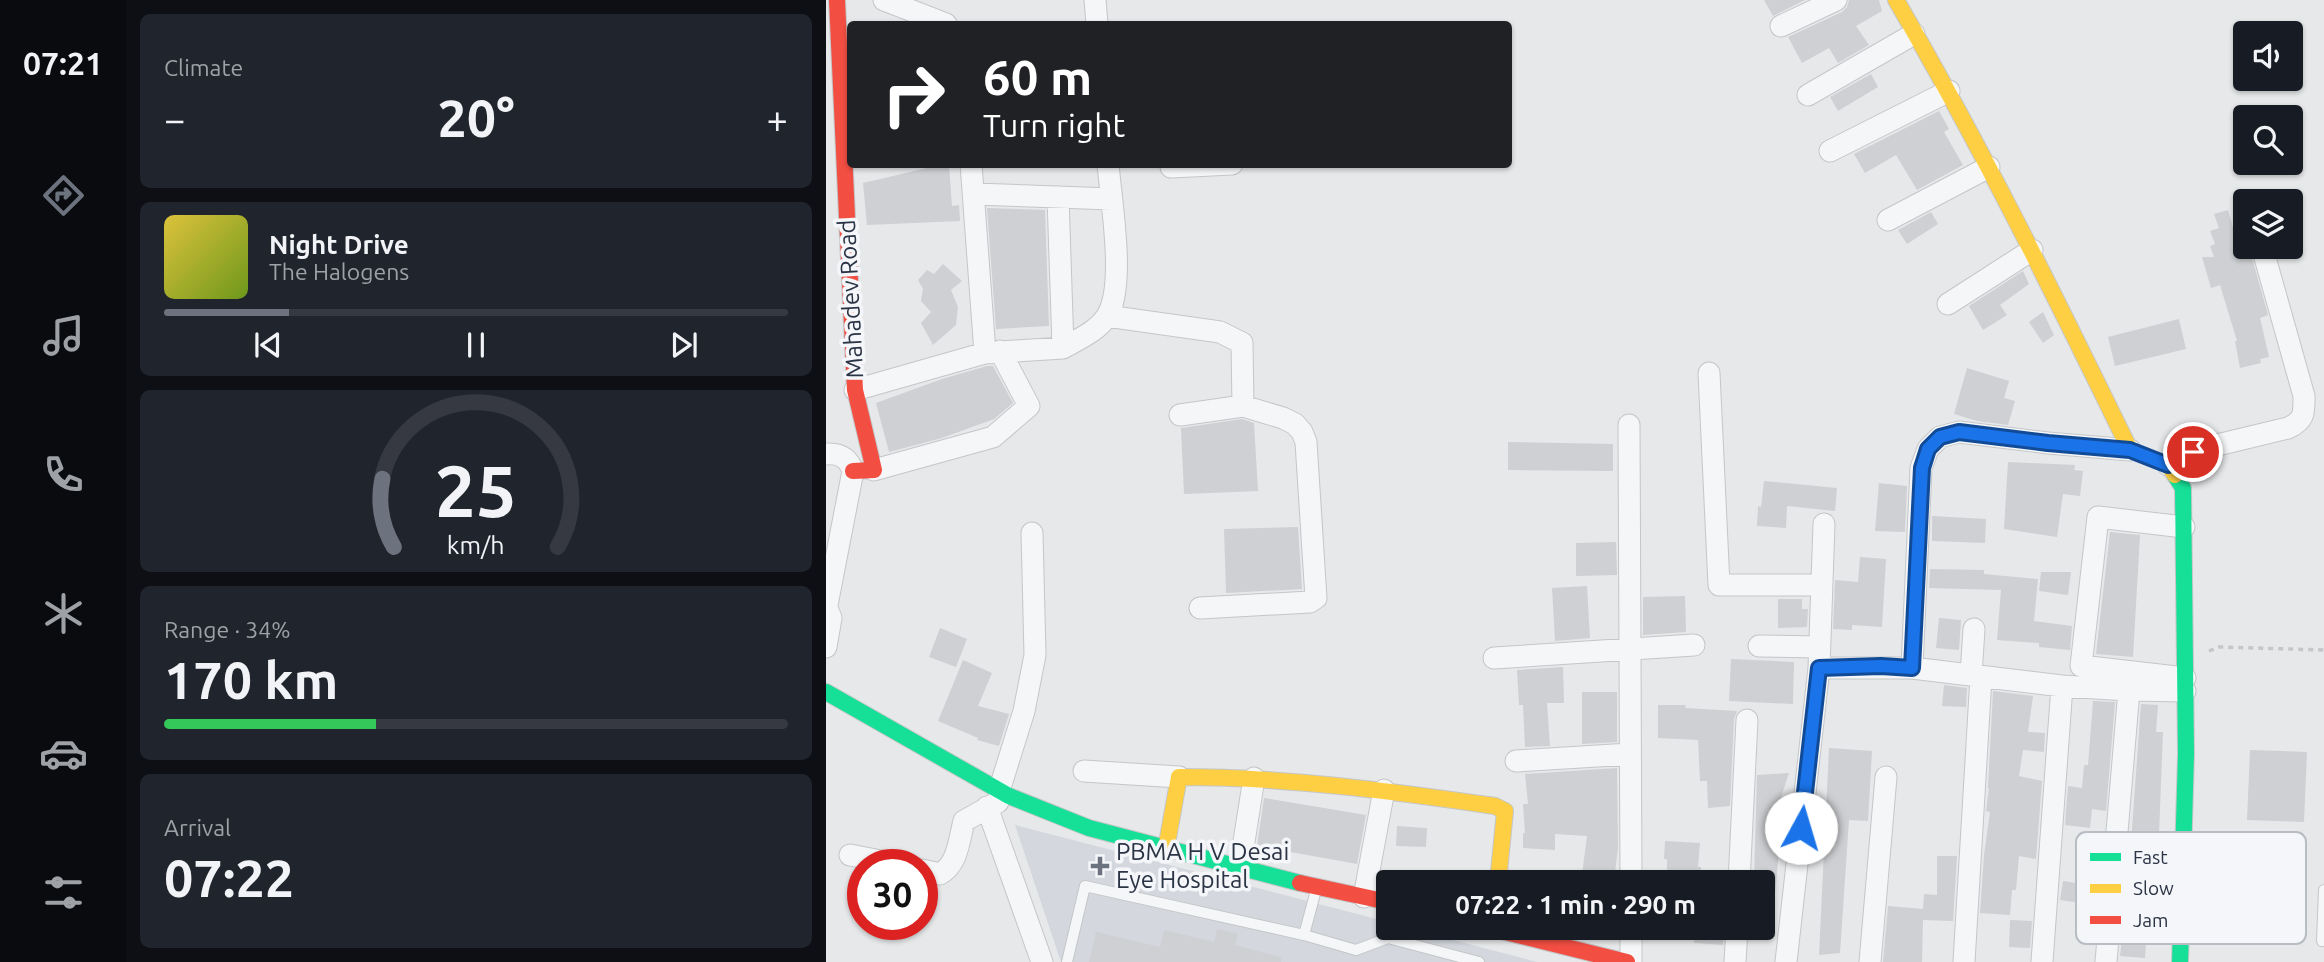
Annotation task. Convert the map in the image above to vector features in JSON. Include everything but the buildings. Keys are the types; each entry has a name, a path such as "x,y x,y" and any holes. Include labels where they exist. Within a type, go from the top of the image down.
{"street":[{"name":"Mahadev Road","path":"837,0 834,116 847,159"},
{"path":"884,0 938,21"},
{"path":"1095,0 1097,21"},
{"path":"1781,26 1836,0"},
{"path":"1896,0 1989,167 2130,450"},
{"path":"1808,95 1914,34"},
{"path":"1830,151 1949,91"},
{"path":"1888,220 1989,167"},
{"name":"Mahadev Road","path":"826,647 831,618 827,609 863,470 855,390 847,168"},
{"path":"826,454 836,453 863,470 993,437 1029,406 992,352 971,168"},
{"path":"855,390 992,352 1063,348 1089,333 1107,316 1117,283 1108,168"},
{"path":"974,194 1111,199"},
{"path":"1058,197 1063,348"},
{"path":"1948,304 2032,250"},
{"path":"2168,465 2193,452 2288,428 2299,422 2304,411 2304,396 2265,259"},
{"path":"1107,316 1220,332 1242,342 1243,401"},
{"path":"1709,373 1719,585 1821,585"},
{"path":"1180,415 1243,401 1295,424 1306,442 1316,598 1310,602 1200,608"},
{"path":"1629,425 1631,870"},
{"path":"1912,668 1922,468 1928,449 1940,437 1959,432 2130,450 2168,465 2183,488 2185,685 2182,832"},
{"path":"2184,527 2098,517 2081,666 2185,685"},
{"path":"1786,962 1819,658 1824,524"},
{"path":"1032,533 1035,655 1024,711 998,798 1042,962"},
{"path":"1964,962 1976,676 1974,629"},
{"path":"1494,658 1694,645"},
{"path":"1759,646 1819,658 1881,666 2062,685 2129,690 2185,685"},
{"path":"2042,962 2062,685"},
{"path":"2117,832 2129,690"},
{"path":"826,692 998,798 1089,828 1166,849 1376,900"},
{"path":"1740,870 1747,720"},
{"path":"1516,761 1630,754"},
{"path":"1084,771 1254,778 1384,790 1495,806 1505,811 1499,870"},
{"path":"1166,849 1179,777"},
{"path":"1870,962 1886,777"},
{"path":"1241,867 1254,778"},
{"path":"1364,897 1384,790"},
{"path":"938,874 950,869 964,821 998,798"},
{"path":"1527,940 1544,946 1629,962 1630,940"},
{"path":"1735,962 1736,940"},
{"path":"2106,962 2108,944"},
{"path":"2180,944 2180,962"}],"lane":[{"path":"1067,962 1085,886 1304,935 1356,950 1388,938 1479,962"},
{"path":"1304,935 1317,887"},
{"path":"2324,890 2324,941"}],"path":[{"path":"2204,654 2219,647 2324,650"}],"shaded area":[{"name":"PBMA H V Desai Eye Hospital","path":"1015,825 1376,919 1376,940 1453,940 1537,962 1061,962"}],"traffic: fast":[{"path":"2175,475 2183,488 2186,754 2184,832"},
{"path":"826,692 1009,796 1089,828 1300,883"},
{"path":"2180,962 2181,944"}],"traffic: slow":[{"path":"1896,0 1988,166 2130,450 2168,465 2175,475"},
{"path":"1166,849 1179,777 1258,779 1495,806 1505,811 1499,870"}],"traffic: jam":[{"path":"837,0 855,390 874,470 853,471"},
{"path":"1300,883 1376,899"},
{"path":"1538,940 1627,962"}],"place":[{"name":"PBMA H V Desai Eye Hospital","path":"1100,866"}],"route":[{"path":"1801,828 1819,668 1912,668 1922,468 1928,449 1940,437 1959,432 2130,450 2168,465 2193,452"}]}
